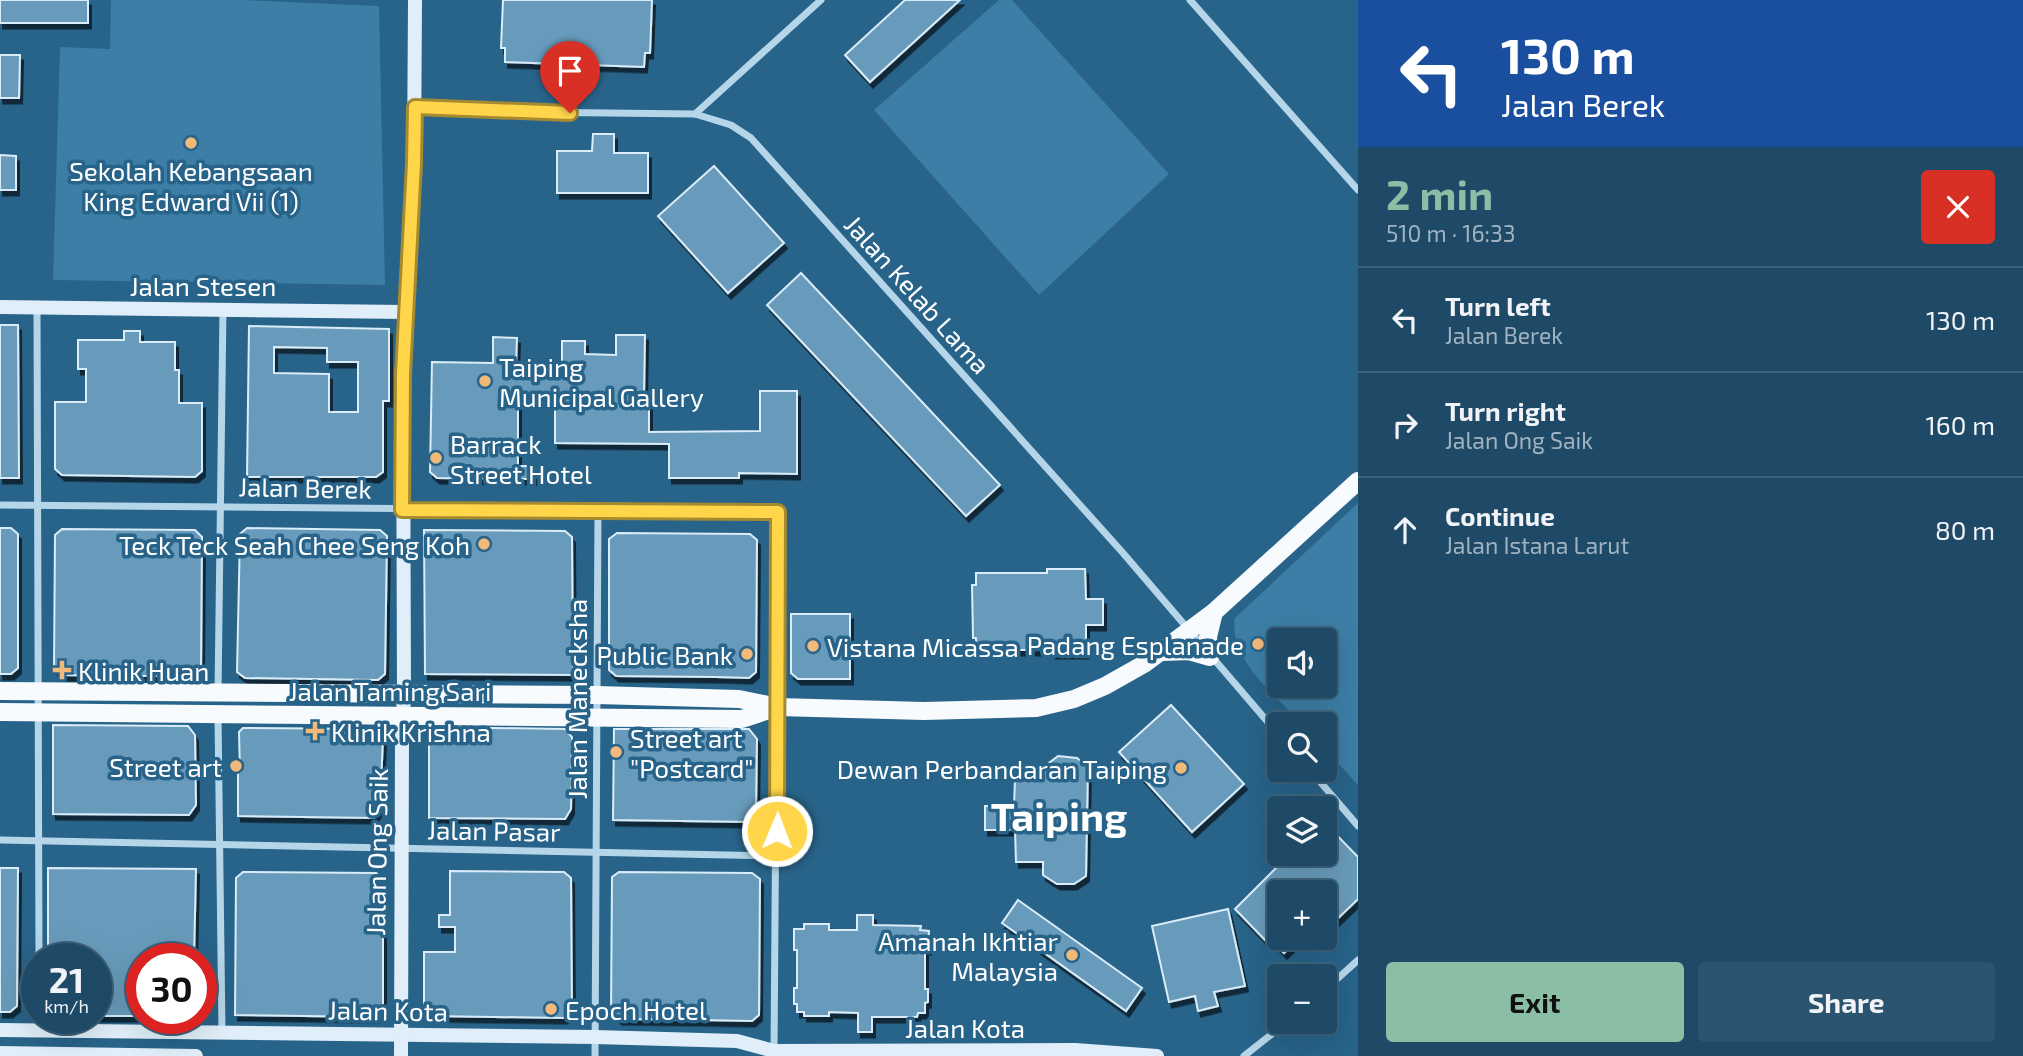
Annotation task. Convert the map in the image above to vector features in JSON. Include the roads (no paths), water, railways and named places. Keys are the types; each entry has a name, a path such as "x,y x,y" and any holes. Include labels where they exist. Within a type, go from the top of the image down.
{"main road":[{"name":"Jalan Ong Saik","path":"401,1056 403,374 415,107 415,0"},
{"name":"Jalan Stesen","path":"0,307 406,312"},
{"name":"Jalan Taming Sari","path":"0,691 597,695 739,699 778,707 924,711 1036,708 1073,699 1105,687 1189,632 1358,481"},
{"path":"1160,652 1189,651 1210,657 1208,636 1214,612"},
{"name":"Jalan Taming Sari","path":"0,712 403,718 742,719 778,707"},
{"name":"Jalan Kota","path":"0,1030 21,1027"},
{"name":"Jalan Kota","path":"112,1028 222,1033 737,1041 774,1053"},
{"name":"Jalan Kota","path":"757,1056 774,1053 1075,1051 1157,1056"},
{"path":"0,1053 196,1056"}],"street":[{"path":"695,114 821,0"},
{"path":"1190,0 1358,190"},
{"name":"Jalan Kelab Lama","path":"415,107 520,112 695,114 731,125 751,138 1123,553 1267,721"},
{"path":"37,309 38,943"},
{"path":"218,693 223,309"},
{"name":"Jalan Berek","path":"0,505 778,512 778,707"},
{"name":"Jalan Manecksha","path":"595,1056 598,510"},
{"path":"774,1053 778,707"},
{"path":"218,716 222,1033"},
{"path":"1320,782 1358,826"},
{"name":"Jalan Pasar","path":"0,840 776,856"},
{"path":"1337,979 1358,960"},
{"path":"1244,1056 1272,1034"}],"place":[{"name":"Sekolah Kebangsaan King Edward Vii (1)","path":"191,143"},
{"name":"Taiping Municipal Gallery","path":"485,381"},
{"name":"Barrack Street Hotel","path":"436,458"},
{"name":"Teck Teck Seah Chee Seng Koh","path":"484,544"},
{"name":"Padang Esplanade","path":"1258,644"},
{"name":"Vistana Micassa","path":"813,646"},
{"name":"Public Bank","path":"747,654"},
{"name":"Klinik Huan","path":"62,670"},
{"name":"Klinik Krishna","path":"315,731"},
{"name":"Street art \"Postcard\"","path":"616,752"},
{"name":"Street art","path":"236,766"},
{"name":"Dewan Perbandaran Taiping","path":"1181,768"},
{"name":"Amanah Ikhtiar Malaysia","path":"1072,955"},
{"name":"Epoch Hotel","path":"551,1009"}],"district":[{"name":"Taiping","path":"1059,815"}]}
